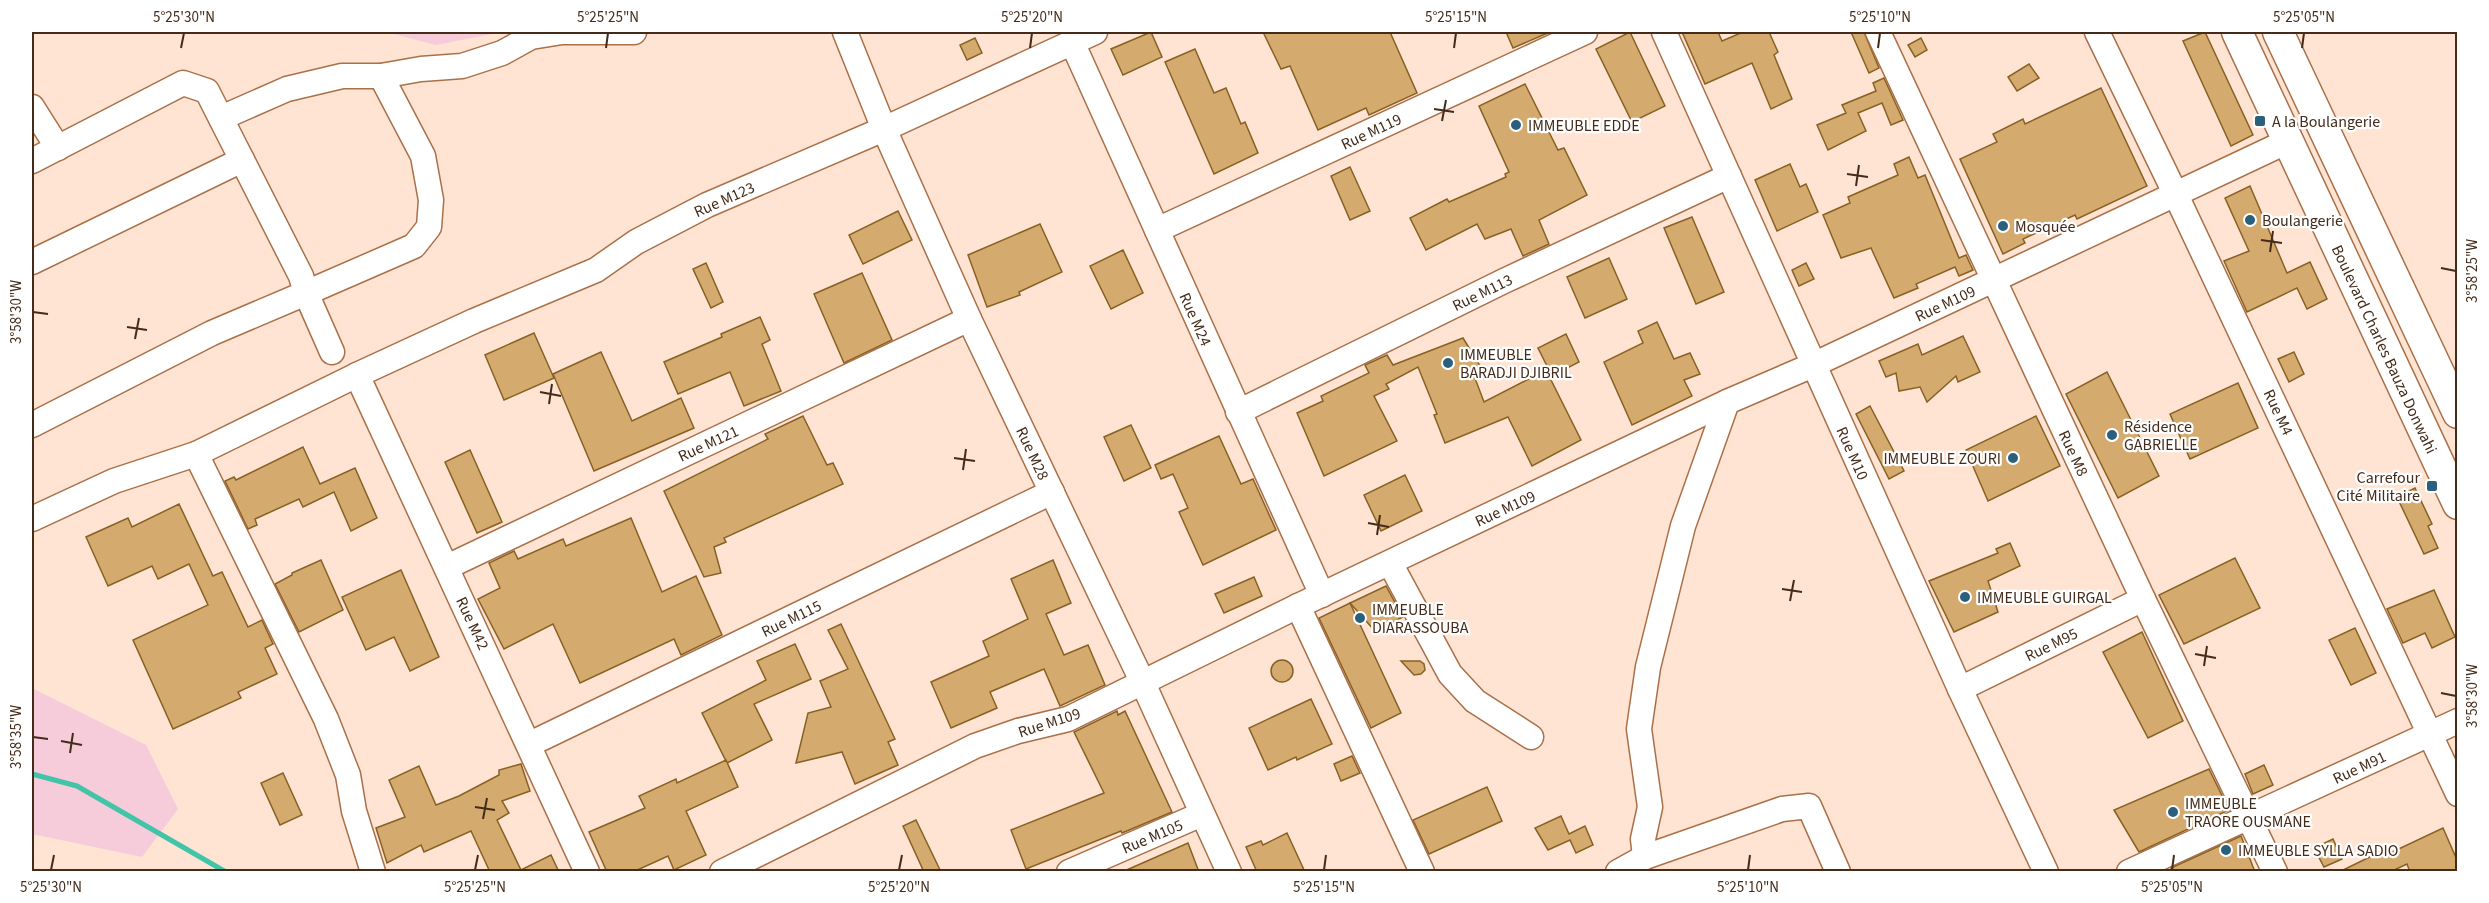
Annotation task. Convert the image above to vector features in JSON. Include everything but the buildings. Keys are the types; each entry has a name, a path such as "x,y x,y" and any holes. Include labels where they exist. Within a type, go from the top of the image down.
{"main road":[{"name":"Boulevard Charles Bauza Donwahi","path":"2237,32 2457,504"},
{"path":"2278,32 2457,413"}],"street":[{"path":"221,118 287,89 342,76 381,76 421,69 462,66 502,53 531,37 562,32 634,32"},
{"name":"Rue M28","path":"844,32 884,129 969,319 1142,681 1229,872"},
{"name":"Rue M123","path":"32,519 114,481 196,454 474,321 596,270 636,242 707,205 884,129 1095,32"},
{"name":"Rue M119","path":"1157,230 1585,32"},
{"name":"Rue M10","path":"1664,32 1959,689 2046,872"},
{"name":"Rue M8","path":"1878,32 2143,599 2275,872"},
{"name":"Rue M4","path":"2097,32 2457,794"},
{"name":"Rue M24","path":"1072,42 1322,595"},
{"path":"32,422 212,333 414,246 429,226 431,200 423,156 381,76"},
{"path":"32,161 183,82 207,91 301,276 332,352"},
{"path":"32,107 58,148"},
{"name":"Rue M109","path":"722,872 975,746 1018,731 1068,719 1142,681 1727,402 1814,365 2288,141"},
{"path":"32,262 242,160"},
{"name":"Rue M113","path":"1238,412 1504,281 1729,176"},
{"name":"Rue M121","path":"447,567 969,319"},
{"name":"Rue M42","path":"357,375 530,744 587,872"},
{"path":"1646,857 1643,839 1650,807 1639,729 1648,667 1683,526 1727,402"},
{"path":"196,454 326,718 352,785 354,811 374,872"},
{"name":"Rue M115","path":"530,744 1052,492"},
{"path":"1390,563 1450,674 1475,701 1531,737"},
{"name":"Rue M95","path":"1959,689 2143,599"},
{"path":"1298,606 1422,872"},
{"name":"Rue M91","path":"2129,872 2457,721"},
{"path":"1618,872 1646,857 1782,809 1809,806 1838,872"},
{"name":"Rue M105","path":"1069,872 1202,814"}],"shaded area":[{"path":"386,32 502,32 436,45"},
{"path":"32,688 146,745 178,809 142,857 32,834"}],"waterway":[{"path":"32,774 77,786 226,872"}],"place":[{"name":"A la Boulangerie","path":"2260,121"},
{"name":"IMMEUBLE EDDE","path":"1516,125"},
{"name":"Boulangerie","path":"2250,220"},
{"name":"Mosquée","path":"2003,226"},
{"name":"IMMEUBLE BARADJI DJIBRIL","path":"1448,363"},
{"name":"Résidence GABRIELLE","path":"2112,435"},
{"name":"IMMEUBLE ZOURI","path":"2013,458"},
{"name":"Carrefour Cité Militaire","path":"2432,486"},
{"name":"IMMEUBLE GUIRGAL","path":"1965,597"},
{"name":"IMMEUBLE DIARASSOUBA","path":"1360,618"},
{"name":"IMMEUBLE TRAORE OUSMANE","path":"2173,812"},
{"name":"IMMEUBLE SYLLA SADIO","path":"2226,850"}]}
